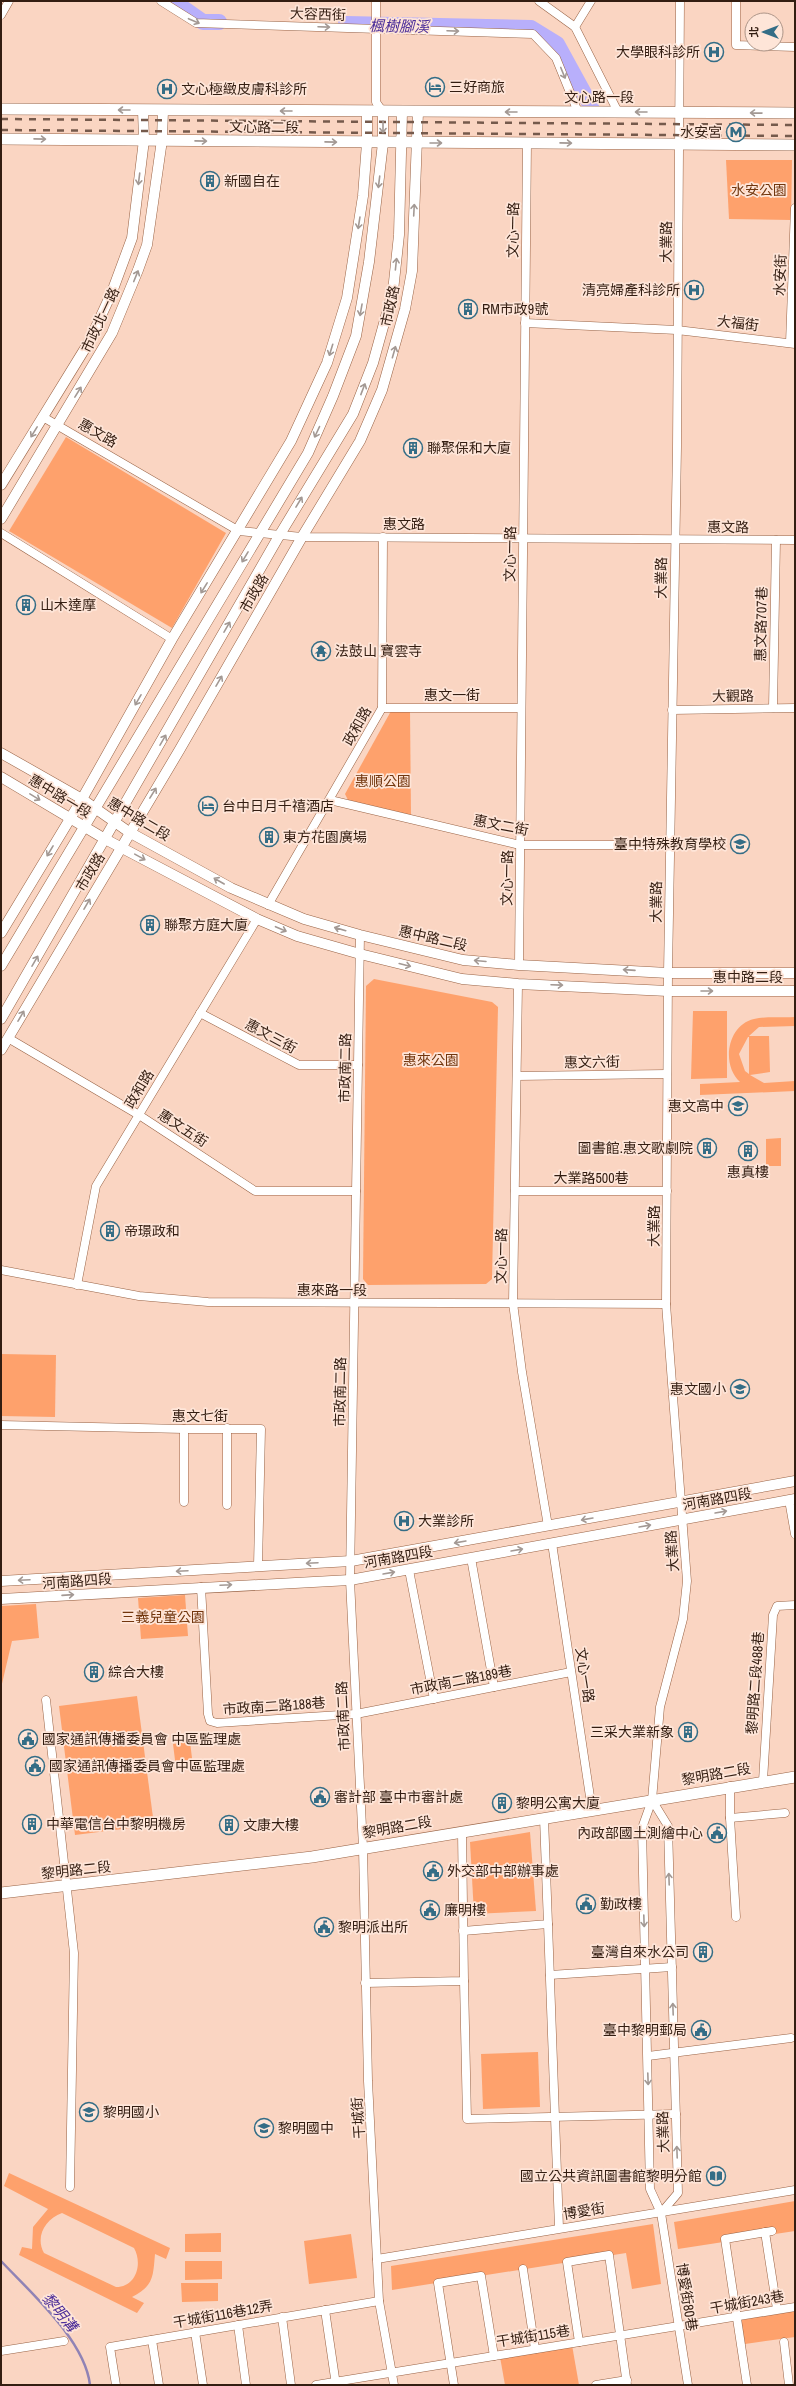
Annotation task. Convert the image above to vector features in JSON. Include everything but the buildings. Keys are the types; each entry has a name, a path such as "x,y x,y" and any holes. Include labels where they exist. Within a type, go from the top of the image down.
{"main road":[{"name":"文心路二段","path":"1,109 402,112"},
{"name":"文心路一段","path":"402,112 680,112 795,114"},
{"name":"文心路二段","path":"1,139 367,143 527,142"},
{"path":"527,142 795,145"},
{"name":"黎明路二段","path":"1,1893 304,1858 730,1786 795,1777"}],"street":[{"path":"1,15 9,1"},
{"name":"大容西街","path":"161,1 196,23 533,34 556,58 578,112"},
{"path":"376,1 376,102 383,112"},
{"path":"540,1 575,27 618,112"},
{"path":"575,27 591,1"},
{"name":"大業路","path":"652,1800 668,1826 678,2193 661,2213 650,2189 642,1828 652,1800 660,1707 683,1619 687,1581 666,1304 668,973 680,144 680,1"},
{"path":"736,1 736,46 795,47"},
{"path":"1,933 82,799 172,639 239,531 291,441 327,363 346,298 363,196 367,143 367,111 376,102"},
{"path":"376,102 402,112"},
{"name":"市政北一路","path":"1,485 89,342 114,285 132,238 144,140 143,110"},
{"name":"市政北一路","path":"1,519 112,334 138,270 146,245 162,140 163,110"},
{"name":"市政路","path":"1,966 308,453 334,396 356,336 370,262 383,143 383,112"},
{"name":"市政路","path":"1,1019 279,536 353,414 382,334 393,291 399,235 402,112"},
{"name":"市政路","path":"1,1050 129,832 180,749 302,537 360,441 382,390 394,351 405,310 412,271 418,112"},
{"name":"文心一路","path":"519,965 527,142"},
{"name":"水安街","path":"793,343 795,208"},
{"name":"大福街","path":"525,323 677,330 793,343"},
{"name":"惠文路","path":"43,417 239,531 302,537 795,540"},
{"path":"1,533 172,639"},
{"name":"政和路","path":"268,905 382,708 383,537"},
{"name":"惠文路707巷","path":"773,708 776,540"},
{"name":"惠文一街","path":"382,708 522,708"},
{"name":"大觀路","path":"672,710 795,708"},
{"name":"惠中路一段","path":"1,753 82,799 96,809"},
{"name":"惠中路一段","path":"1,777 105,839"},
{"name":"惠文二街","path":"330,800 520,845 670,844"},
{"name":"惠中路二段","path":"96,809 129,832 231,888 268,905 304,919 360,935 464,960 519,965 668,973 795,973"},
{"name":"惠中路二段","path":"105,839 257,919 298,936 360,954 462,979 518,984 668,991 795,991"},
{"name":"政和路","path":"76,1285 96,1186 257,919"},
{"name":"市政南二路","path":"360,935 350,1580 363,1848"},
{"name":"文心一路","path":"518,984 513,1304 522,1372 548,1526"},
{"name":"惠文三街","path":"200,1013 299,1065 358,1065"},
{"name":"惠文五街","path":"8,1038 139,1115 255,1191 356,1191"},
{"name":"惠文六街","path":"517,1076 667,1074"},
{"name":"大業路500巷","path":"515,1191 667,1191"},
{"name":"惠來路一段","path":"1,1270 139,1296 208,1302 666,1304"},
{"name":"惠文七街","path":"1,1425 184,1430 227,1428 261,1429 258,1566"},
{"path":"227,1428 227,1505"},
{"path":"184,1430 184,1502"},
{"name":"河南路四段","path":"1,1581 351,1561 795,1481"},
{"path":"792,1500 795,1534"},
{"name":"河南路四段","path":"1,1600 201,1587 350,1580 792,1500"},
{"name":"文心一路","path":"552,1543 592,1810"},
{"path":"471,1558 494,1687"},
{"path":"409,1570 434,1699"},
{"name":"市政南二路188巷","path":"201,1587 210,1721 217,1723 356,1714"},
{"name":"黎明路二段488巷","path":"763,1781 773,1615 777,1606 795,1605"},
{"name":"市政南二路189巷","path":"356,1714 571,1672"},
{"path":"46,1700 63,1840 66,1886 74,1953 70,2187"},
{"path":"730,1786 730,1818 736,1917"},
{"path":"730,1818 785,1814"},
{"path":"544,1818 559,2228"},
{"path":"462,1832 467,2119 676,2114"},
{"name":"干城街","path":"363,1848 368,2081 379,2301 394,2385"},
{"path":"463,1931 548,1924"},
{"path":"550,1975 672,1967"},
{"path":"365,1983 464,1981"},
{"path":"648,2056 674,2054 791,2038"},
{"name":"博愛街","path":"377,2259 795,2190"},
{"name":"博愛街80巷","path":"661,2213 688,2385"},
{"path":"746,2385 725,2239 769,2232 778,2309"},
{"path":"579,2342 568,2262 609,2255 627,2383 596,2385"},
{"path":"523,2269 535,2349"},
{"path":"454,2385 438,2283 481,2276 494,2356"},
{"name":"干城街116巷12弄","path":"116,2385 110,2347 379,2301"},
{"name":"干城街243巷","path":"679,2326 795,2307"},
{"path":"325,2310 336,2383"},
{"path":"282,2317 291,2385"},
{"path":"238,2325 246,2385"},
{"name":"干城街115巷","path":"316,2385 336,2383 391,2372 679,2326"},
{"path":"195,2332 203,2385"},
{"path":"152,2340 159,2385"},
{"path":"1,2351 64,2341"},
{"path":"784,2342 789,2385"}],"green space":[{"name":"水安公園","path":"726,160 792,160 791,220 729,219"},
{"path":"66,437 226,533 172,628 9,531"},
{"name":"惠順公園","path":"391,711 410,711 411,815 348,800 345,794"},
{"name":"惠來公園","path":"374,979 492,1002 498,1007 492,1279 486,1284 368,1285 363,1279 366,986"},
{"path":"693,1011 727,1011 727,1078 691,1079"},
{"path":"795,1017 795,1026 759,1027 749,1036 769,1036 770,1072 750,1075 764,1083 795,1081 795,1091 700,1095 700,1084 740,1082 734,1075 730,1066 729,1056 733,1037 738,1029 745,1023 759,1018","holes":["749,1037 749,1074 745,1071 739,1054"]},
{"path":"781,1138 781,1166 766,1166 766,1139"},
{"path":"1,1354 56,1355 55,1417 1,1416"},
{"name":"三義兒童公園","path":"185,1595 188,1636 141,1639 138,1598"},
{"path":"36,1604 39,1638 12,1641 1,1688 1,1606"},
{"path":"137,1696 154,1825 75,1835 59,1706"},
{"path":"190,1742 193,1766 176,1768 173,1744"},
{"path":"530,1832 536,1911 474,1914 470,1842"},
{"path":"538,2052 540,2107 483,2109 481,2054"},
{"path":"9,2173 170,2248 166,2259 155,2254 151,2280 145,2289 132,2297 144,2303 137,2313 19,2255 22,2247 32,2249 33,2227 48,2209 4,2186","holes":["62,2213 134,2248 138,2261 136,2274 129,2283 116,2287 44,2253 41,2247 41,2235 46,2224"]},
{"path":"795,2201 795,2231 678,2249 674,2222"},
{"path":"653,2224 661,2284 632,2289 626,2253 392,2290 391,2266"},
{"path":"221,2233 221,2252 185,2252 185,2234"},
{"path":"351,2234 357,2278 309,2284 304,2241"},
{"path":"185,2261 222,2261 222,2279 185,2280"},
{"path":"181,2283 218,2283 218,2301 182,2302"},
{"path":"795,2310 795,2337 745,2344 741,2320"},
{"path":"572,2345 579,2385 505,2385 500,2357"}],"waterway":[{"name":"楓樹腳溪","path":"173,1 203,22 219,22"},
{"name":"楓樹腳溪","path":"346,24 531,28 557,44 591,106"},
{"name":"黎明溝","path":"1,2261 41,2302 67,2334 78,2351 86,2368 90,2385"}],"railway":[{"path":"1,119 795,125"},
{"path":"1,130 795,136"}],"place":[{"name":"大學眼科診所","path":"714,52"},
{"name":"三好商旅","path":"435,87"},
{"name":"文心極緻皮膚科診所","path":"167,89"},
{"name":"水安宮","path":"736,132"},
{"name":"新國自在","path":"210,181"},
{"name":"清亮婦產科診所","path":"694,290"},
{"name":"RM市政9號","path":"468,309"},
{"name":"聯聚保和大廈","path":"413,448"},
{"name":"山木達摩","path":"26,605"},
{"name":"法鼓山 寶雲寺","path":"321,651"},
{"name":"台中日月千禧酒店","path":"208,806"},
{"name":"東方花園廣場","path":"269,837"},
{"name":"臺中特殊教育學校","path":"740,844"},
{"name":"聯聚方庭大廈","path":"150,925"},
{"name":"惠文高中","path":"738,1106"},
{"name":"圖書館.惠文歌劇院","path":"707,1148"},
{"name":"惠真樓","path":"748,1151"},
{"name":"帝璟政和","path":"110,1231"},
{"name":"惠文國小","path":"740,1389"},
{"name":"大業診所","path":"404,1521"},
{"name":"綜合大樓","path":"94,1672"},
{"name":"三采大業新象","path":"688,1732"},
{"name":"國家通訊傳播委員會 中區監理處","path":"28,1739"},
{"name":"國家通訊傳播委員會中區監理處","path":"35,1766"},
{"name":"審計部 臺中市審計處","path":"320,1797"},
{"name":"黎明公寓大廈","path":"502,1803"},
{"name":"中華電信台中黎明機房","path":"32,1824"},
{"name":"文康大樓","path":"229,1825"},
{"name":"內政部國土測繪中心","path":"717,1833"},
{"name":"外交部中部辦事處","path":"433,1871"},
{"name":"勤政樓","path":"586,1904"},
{"name":"廉明樓","path":"430,1910"},
{"name":"黎明派出所","path":"324,1927"},
{"name":"臺灣自來水公司","path":"703,1952"},
{"name":"臺中黎明郵局","path":"701,2030"},
{"name":"黎明國小","path":"89,2112"},
{"name":"黎明國中","path":"264,2128"},
{"name":"國立公共資訊圖書館黎明分館","path":"716,2176"}]}
